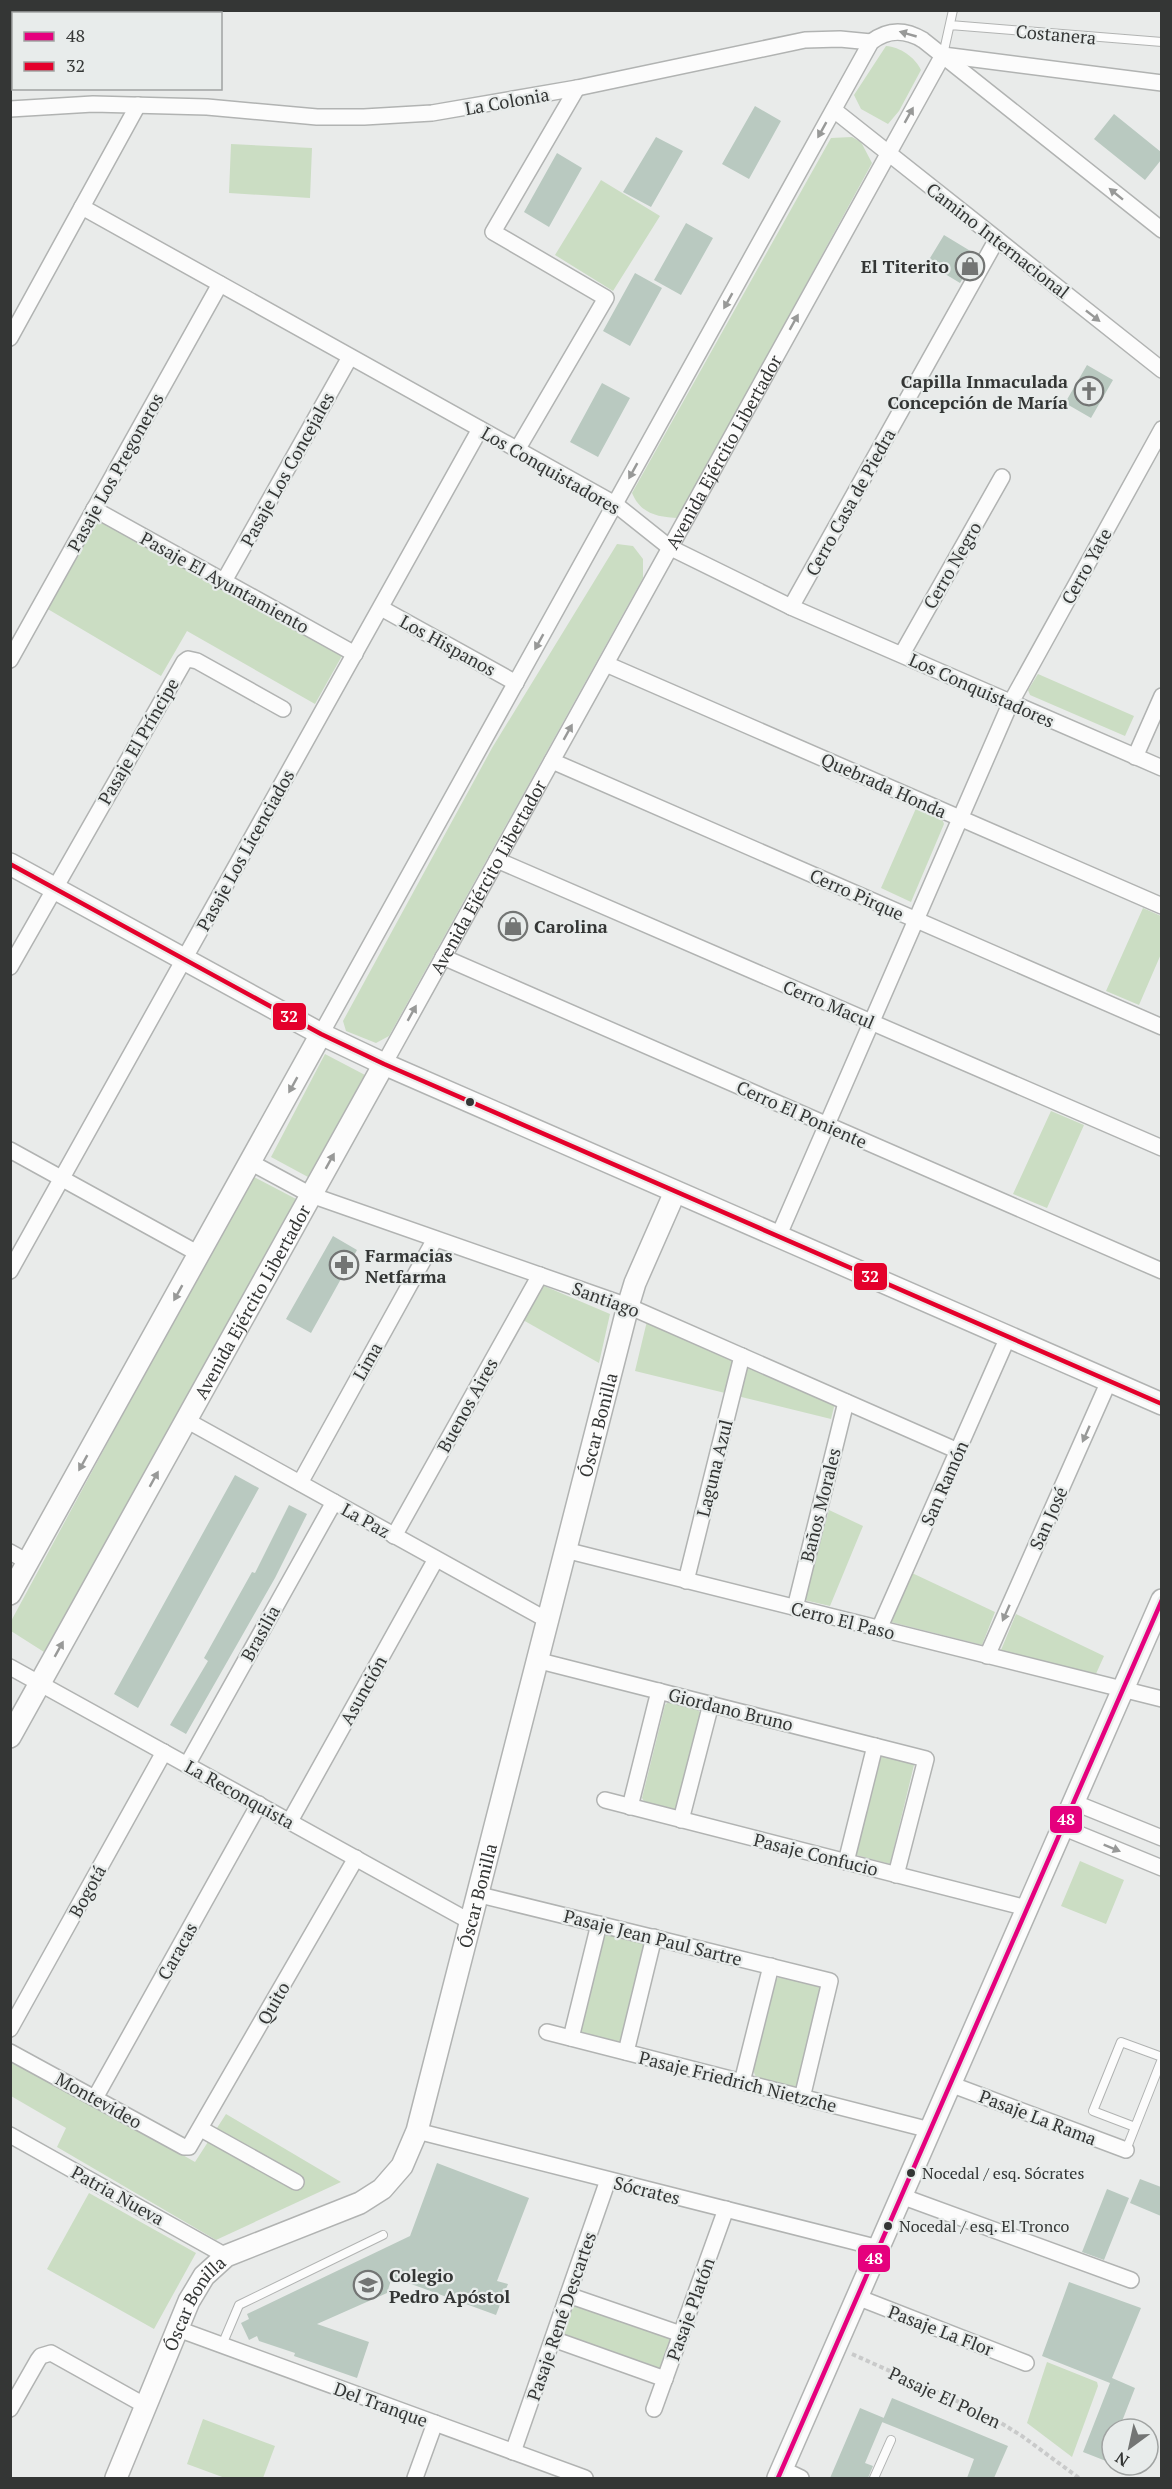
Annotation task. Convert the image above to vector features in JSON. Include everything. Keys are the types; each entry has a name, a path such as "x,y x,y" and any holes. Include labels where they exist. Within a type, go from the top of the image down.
{"street":[{"path":"10,1594 20,1557 199,1254 871,42 886,33 905,32 923,40 1161,230"},
{"name":"La Colonia","path":"10,109 93,104 138,105 207,107 317,117 364,117 466,109 805,40 840,39 871,42"},
{"path":"943,55 1161,83"},
{"name":"Avenida Ejército Libertador","path":"10,1737 943,55"},
{"path":"517,450 606,298 493,232 577,88"},
{"path":"10,338 138,105"},
{"name":"Camino Internacional","path":"834,110 1161,370"},
{"name":"Los Conquistadores","path":"82,207 615,504 669,547 791,607 1161,768"},
{"name":"Cerro Casa de Piedra","path":"791,607 997,239"},
{"name":"Pasaje Los Pregoneros","path":"13,650 220,284"},
{"name":"Pasaje Los Concejales","path":"224,581 350,357"},
{"name":"Pasaje Los Licenciados","path":"10,1271 480,429"},
{"name":"Cerro Yate","path":"778,1237 1010,704 1161,429"},
{"name":"Cerro Negro","path":"902,654 1002,477"},
{"name":"Pasaje El Ayuntamiento","path":"94,509 355,654"},
{"name":"Los Hispanos","path":"381,608 516,683"},
{"name":"Pasaje El Príncipe","path":"54,888 184,662 188,659 197,661 283,709"},
{"name":"Quebrada Honda","path":"606,664 1161,906"},
{"path":"1135,757 1161,696"},
{"name":"Cerro Pirque","path":"552,761 1161,1027"},
{"name":"Cerro Macul","path":"497,860 1161,1148"},
{"path":"10,864 321,1034 384,1064 1161,1404"},
{"path":"10,967 54,888"},
{"name":"Cerro El Poniente","path":"443,957 1161,1271"},
{"path":"10,1150 199,1254"},
{"name":"Santiago","path":"250,1162 311,1195 628,1306 958,1451"},
{"name":"Óscar Bonilla","path":"116,2478 196,2288 214,2265 226,2256 371,2197 397,2173 408,2155 417,2131 628,1306 635,1283 675,1192"},
{"name":"Lima","path":"300,1484 435,1239"},
{"name":"Buenos Aires","path":"394,1536 540,1275"},
{"name":"San Ramón","path":"879,1629 1008,1337"},
{"name":"Laguna Azul","path":"686,1581 742,1356"},
{"name":"San José","path":"987,1656 1109,1381"},
{"name":"Baños Morales","path":"795,1608 846,1402"},
{"name":"La Paz","path":"186,1420 547,1620"},
{"name":"Brasilia","path":"187,1765 334,1502"},
{"name":"Cerro El Paso","path":"565,1550 1161,1699"},
{"name":"Asunción","path":"290,1821 436,1559"},
{"path":"787,2475 835,2347 1161,1600"},
{"name":"Giordano Bruno","path":"537,1660 926,1759 896,1875"},
{"name":"La Reconquista","path":"10,1667 469,1921"},
{"path":"630,1807 659,1691"},
{"path":"681,1820 711,1704"},
{"path":"846,1862 875,1746"},
{"name":"Bogotá","path":"10,2029 164,1752"},
{"name":"Pasaje Confucio","path":"605,1800 1027,1908"},
{"path":"1073,1802 1161,1838"},
{"name":"Caracas","path":"95,2098 259,1804"},
{"path":"1062,1827 1161,1868"},
{"name":"Quito","path":"189,2147 356,1857"},
{"name":"Pasaje Jean Paul Sartre","path":"476,1894 830,1981 802,2098"},
{"path":"571,2038 599,1924"},
{"path":"626,2052 654,1938"},
{"path":"742,2082 771,1966"},
{"name":"Pasaje Friedrich Nietzche","path":"547,2032 930,2130"},
{"name":"Montevideo","path":"10,2052 184,2147 189,2147"},
{"name":"Pasaje La Rama","path":"950,2084 1126,2150"},
{"path":"201,2129 296,2182"},
{"name":"Sócrates","path":"417,2131 879,2248"},
{"name":"Patria Nueva","path":"10,2135 226,2256"},
{"name":"Pasaje René Descartes","path":"513,2452 608,2180"},
{"path":"901,2196 1131,2280"},
{"name":"Pasaje Platón","path":"654,2409 726,2210"},
{"path":"568,2295 681,2334"},
{"name":"Pasaje La Flor","path":"857,2297 1026,2363"},
{"name":"Del Tranque","path":"178,2329 585,2478"},
{"path":"553,2339 665,2379"},
{"path":"10,2409 38,2360 45,2354 55,2356 146,2406"},
{"path":"415,2478 435,2423"}],"lane":[{"name":"Avenida Ejército Libertador","path":"943,55 953,10"},
{"name":"Costanera","path":"950,25 1161,42"},
{"path":"1126,2150 1136,2127 1161,2058 1121,2042 1093,2111 1136,2127"},
{"path":"222,2345 239,2305 383,2235"},
{"path":"874,2478 891,2440"}],"path":[{"name":"Pasaje El Polen","path":"835,2347 988,2415 1022,2436 1079,2478"}],"green space":[{"path":"886,46 897,48 906,54 921,70 899,111 888,124 861,109 854,95"},
{"path":"852,137 861,142 872,163 679,518 664,517 645,510 632,493 831,138"},
{"path":"231,144 312,148 310,198 229,193"},
{"path":"601,180 660,216 613,291 555,255"},
{"path":"98,515 343,654 315,704 187,631 161,676 46,608"},
{"path":"617,544 633,546 643,559 643,578 389,1036 376,1043 346,1031 343,1021 492,748"},
{"path":"1038,674 1134,716 1125,736 1030,695 1028,690"},
{"path":"917,806 940,813 944,824 911,902 881,888"},
{"path":"1143,908 1161,916 1161,954 1139,1005 1106,991"},
{"path":"325,1054 365,1075 308,1177 271,1157"},
{"path":"1051,1111 1084,1125 1047,1208 1013,1194"},
{"path":"252,1176 298,1200 44,1652 11,1631 10,1623"},
{"path":"542,1285 610,1314 599,1363 523,1320"},
{"path":"647,1321 835,1403 831,1419 635,1371"},
{"path":"829,1510 863,1526 830,1606 804,1600"},
{"path":"912,1573 995,1612 982,1645 891,1622"},
{"path":"1016,1614 1104,1656 1095,1676 1001,1650"},
{"path":"669,1701 697,1707 702,1716 678,1807 672,1811 645,1803 642,1798 665,1705"},
{"path":"881,1754 915,1761 890,1864 856,1855"},
{"path":"1080,1861 1124,1880 1106,1924 1061,1906"},
{"path":"602,1932 645,1944 621,2044 578,2035"},
{"path":"782,1975 823,1986 799,2090 757,2080 753,2070 775,1980"},
{"path":"11,2057 195,2162 226,2114 341,2182 216,2240 57,2147 66,2128 11,2096"},
{"path":"89,2193 196,2253 154,2329 47,2269"},
{"path":"574,2303 673,2337 660,2372 562,2336"},
{"path":"1047,2362 1097,2382 1098,2386 1072,2457 1027,2423"},
{"path":"203,2419 275,2446 263,2478 225,2478 187,2464"}],"building":[{"path":"755,106 781,121 749,179 722,164"},
{"path":"1114,114 1161,152 1161,160 1145,180 1094,139"},
{"path":"656,137 683,151 651,207 623,192"},
{"path":"557,153 582,168 549,227 524,212"},
{"path":"686,223 713,238 681,295 654,280"},
{"path":"944,235 977,255 960,283 927,263"},
{"path":"635,273 662,288 630,346 603,331"},
{"name":"Capilla Inmaculada Concepción de María","path":"1087,365 1113,380 1091,418 1065,403"},
{"path":"602,383 630,398 598,457 570,442"},
{"name":"Carolina","path":"509,915 523,921 517,938 502,932"},
{"path":"333,1236 357,1250 311,1333 286,1319"},
{"path":"235,1475 259,1488 138,1708 114,1694"},
{"path":"289,1505 307,1514 275,1578 186,1734 170,1725 208,1661 204,1658 252,1572 255,1573"},
{"path":"437,2163 529,2198 497,2281 508,2284 496,2315 392,2277 387,2293 317,2324 369,2342 357,2378 294,2356 295,2353 259,2341 257,2336 249,2340 241,2323 249,2319 247,2314 410,2236"},
{"path":"1140,2179 1161,2187 1161,2216 1130,2203"},
{"path":"1107,2189 1129,2198 1104,2260 1082,2252"},
{"path":"1069,2282 1141,2308 1112,2378 1135,2388 1124,2417 1100,2417 1100,2459 1083,2452 1110,2383 1042,2356"},
{"path":"892,2398 1008,2446 994,2478 967,2478 974,2459 882,2422"},
{"path":"860,2408 884,2418 865,2463 873,2466 868,2478 830,2478"}],"transit line":[{"name":"32","path":"10,864 321,1034 384,1064 1162,1404"},
{"name":"48","path":"778,2478 1162,1600"}],"place":[{"name":"El Titerito","path":"970,266"},
{"name":"Capilla Inmaculada Concepción de María","path":"1089,391"},
{"name":"Carolina","path":"513,926"},
{"name":"Farmacias Netfarma","path":"344,1265"},
{"name":"Nocedal / esq. Sócrates","path":"911,2173"},
{"name":"Nocedal / esq. El Tronco","path":"888,2226"},
{"name":"Colegio Pedro Apóstol","path":"368,2285"}]}
